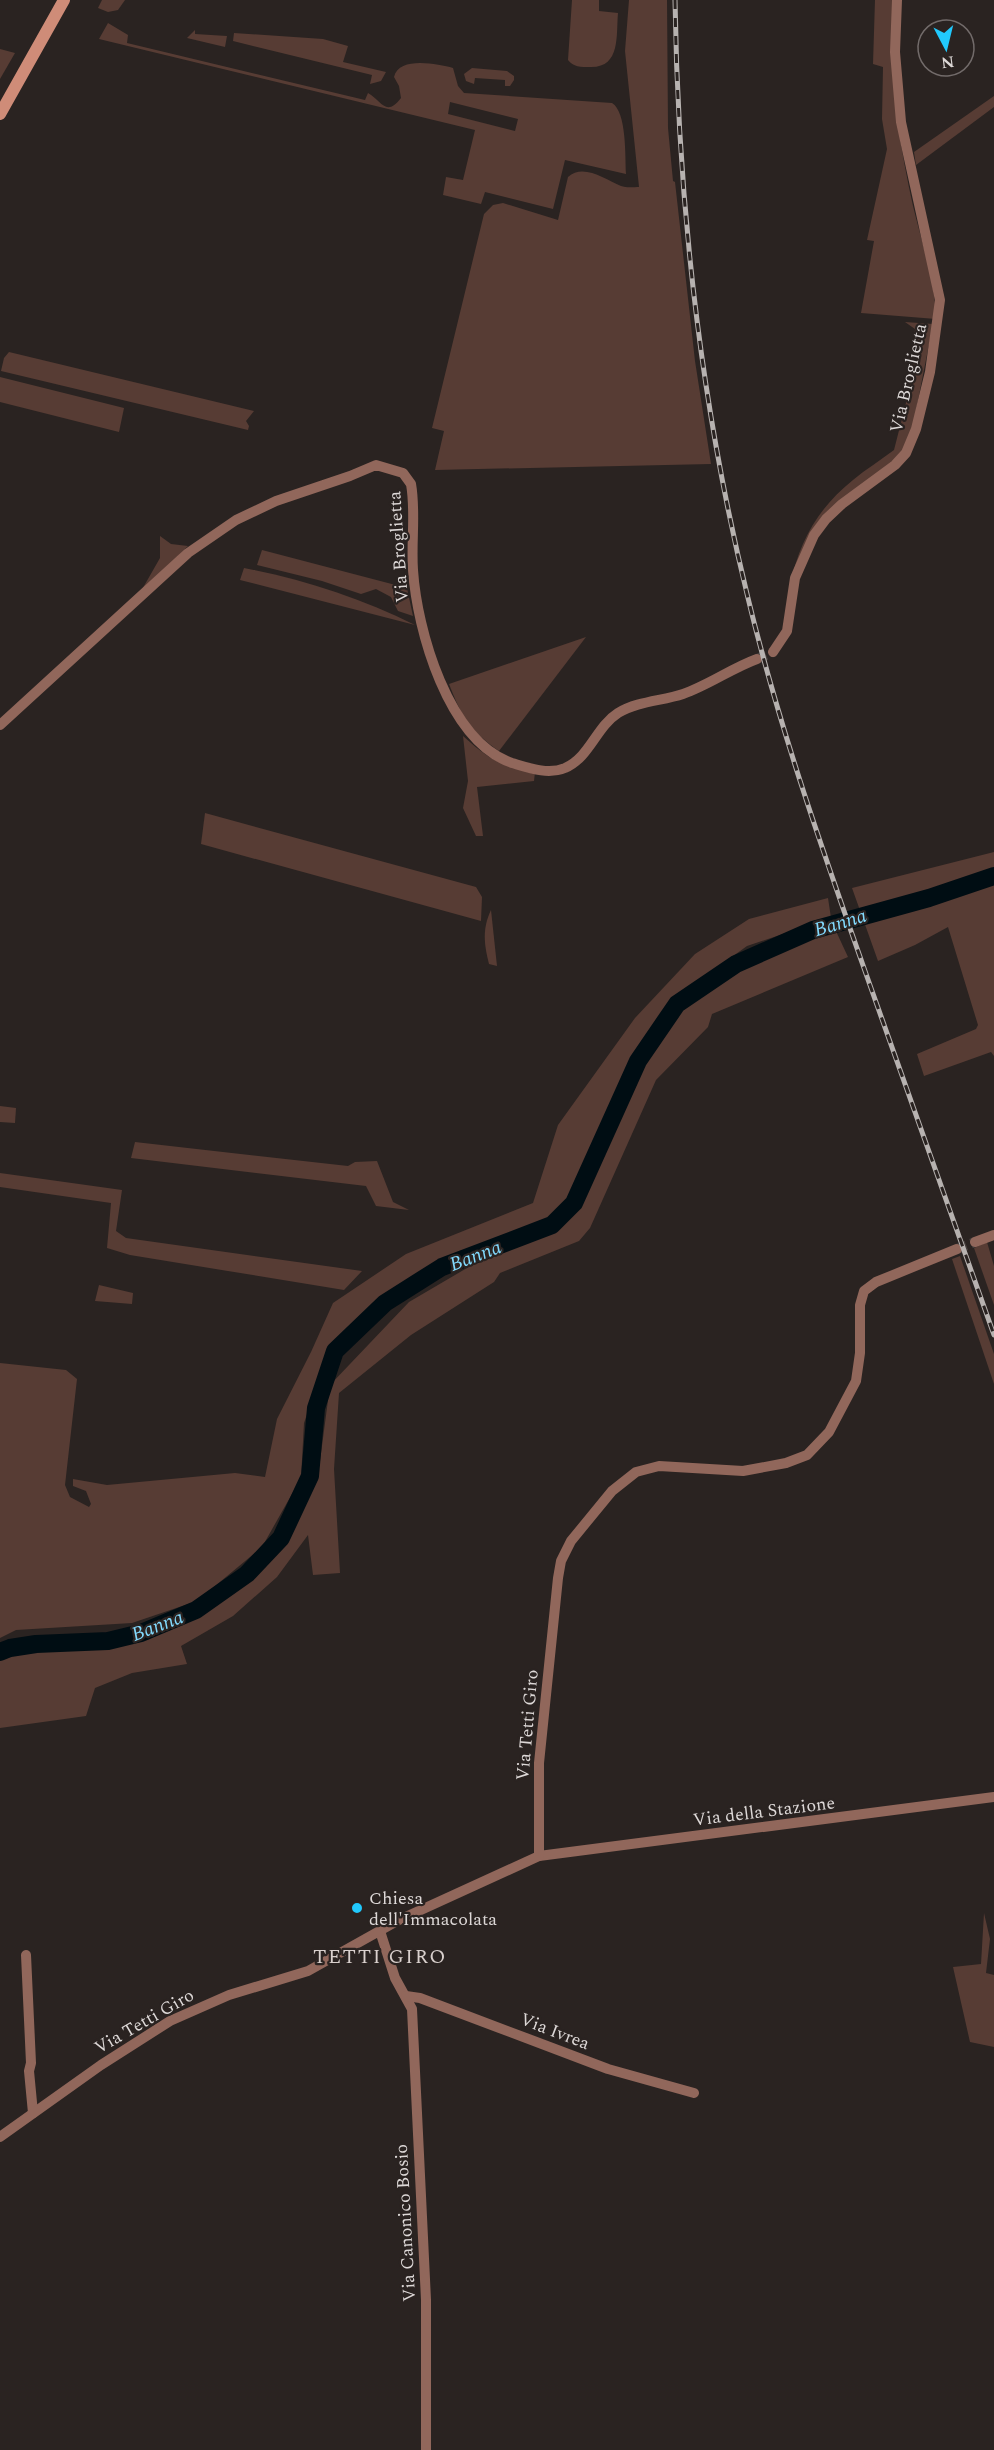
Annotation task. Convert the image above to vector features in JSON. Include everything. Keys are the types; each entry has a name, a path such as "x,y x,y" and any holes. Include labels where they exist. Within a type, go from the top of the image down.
{"main road":[{"path":"0,114 64,0"}],"street":[{"name":"Via Broglietta","path":"773,652 787,631 795,579 814,535 826,519 842,504 901,460 916,429 930,372 940,300 901,122 895,52 897,0"},
{"name":"Via Broglietta","path":"0,724 204,541 255,510 376,465 403,473 411,483 413,568 422,627 444,690 451,703 476,738 499,757 543,771 567,767 580,758 599,733 618,714 636,706 685,693 757,659"},
{"path":"975,1242 994,1235"},
{"name":"Via Tetti Giro","path":"0,2137 101,2065 170,2021 229,1995 308,1971 431,1904 539,1856 538,1780 545,1702 558,1578 561,1561 571,1541 612,1491 636,1472 659,1466 743,1471 786,1463 807,1455 829,1432 856,1381 860,1353 860,1305 864,1291 876,1282 957,1249"},
{"name":"Via della Stazione","path":"539,1856 994,1797"},
{"name":"Via Canonico Bosio","path":"380,1931 399,1988 412,2009 425,2289 426,2450"},
{"path":"26,1955 31,2063 29,2071 33,2113"},
{"name":"Via Ivrea","path":"406,1996 420,1998 608,2069 694,2093"}],"shaded area":[{"path":"102,0 125,0 118,10 108,12 98,8"},
{"path":"572,0 599,0 599,11 618,13 615,49 607,62 600,66 577,66 568,60"},
{"path":"629,0 667,0 668,128 673,181 675,182 695,361 711,464 435,470 444,431 432,428 484,214 493,205 503,203 558,220 568,177 574,173 587,172 623,187 639,187 625,51"},
{"path":"875,0 893,0 893,78 899,129 913,206 931,276 936,319 861,313 874,241 867,240 887,149 882,119 883,67 873,64"},
{"path":"108,23 128,35 127,43 365,100 368,93 387,107 396,104 401,98 399,86 394,77 397,70 403,66 419,63 453,68 458,86 464,93 612,103 617,108 623,125 626,174 565,160 553,209 485,192 481,204 443,195 446,177 463,180 475,130 99,39","holes":["450,102 518,119 515,131 448,114"]},
{"path":"195,30 195,34 227,36 225,47 187,38"},
{"path":"234,33 323,39 348,46 343,62 386,72 381,81 370,84 372,75 233,41"},
{"path":"0,49 15,53 0,79"},
{"path":"472,68 507,71 514,76 514,80 510,86 505,86 505,80 475,78 474,84 466,81 464,74"},
{"path":"994,96 994,107 916,165 914,152"},
{"path":"905,322 933,324 910,441 895,462 815,529 790,586 804,541 811,527 829,503 853,480 894,450 909,391 915,329"},
{"path":"9,352 254,411 246,421 249,426 248,430 1,371 4,358"},
{"path":"0,377 124,408 119,432 0,402"},
{"path":"160,536 171,544 188,546 140,593 160,558"},
{"path":"262,550 407,588 413,616 398,611 391,597 376,589 361,594 322,581 257,565"},
{"path":"244,568 331,590 415,625 240,580"},
{"path":"586,637 499,751 473,729 458,705 449,684"},
{"path":"463,736 496,760 512,767 535,772 534,781 477,787 483,836 476,836 463,808 468,781"},
{"path":"205,813 476,887 482,897 481,921 201,844"},
{"path":"994,852 994,1056 991,1052 924,1076 917,1054 976,1029 978,1025 948,927 878,961 852,888"},
{"path":"828,898 831,918 747,946 675,998 635,1054 570,1196 550,1218 442,1259 384,1296 329,1348 304,1423 301,1478 262,1547 197,1601 132,1623 16,1630 0,1638 0,1363 66,1370 77,1379 65,1485 70,1497 89,1507 91,1504 86,1491 73,1486 73,1479 107,1485 235,1473 265,1477 277,1419 333,1303 406,1254 533,1203 558,1125 635,1018 695,954 749,919"},
{"path":"491,910 497,966 489,964 485,943 486,924"},
{"path":"835,929 848,957 712,1014 708,1027 656,1080 590,1228 579,1241 500,1273 494,1282 411,1335 339,1393 334,1469 340,1573 313,1575 308,1535 277,1577 233,1616 181,1646 187,1664 132,1673 95,1688 86,1716 0,1728 0,1658 34,1648 94,1646 147,1640 202,1614 251,1581 283,1544 312,1485 320,1461 330,1385 409,1302 484,1258 556,1231 578,1205 641,1067 677,1012 736,968"},
{"path":"0,1106 16,1108 15,1123 0,1122"},
{"path":"135,1142 348,1166 355,1162 377,1161 393,1202 409,1210 376,1206 366,1186 131,1158"},
{"path":"0,1173 122,1190 116,1231 126,1238 362,1271 344,1290 130,1255 107,1248 111,1203 0,1187"},
{"path":"987,1242 994,1266 994,1305 974,1248"},
{"path":"960,1256 994,1354 994,1384 952,1259"},
{"path":"99,1285 133,1293 132,1304 95,1301"},
{"path":"984,1913 990,1939 986,1973 994,1975 994,2047 970,2042 953,1967 981,1964"}],"waterway":[{"name":"Banna","path":"0,1652 36,1644 108,1641 141,1633 196,1610 247,1574 281,1538 310,1476 316,1408 335,1351 385,1303 442,1267 552,1225 574,1203 638,1061 677,1004 736,964 813,930 929,898 994,876"}],"tunnel":[{"path":"757,659 773,652"},
{"path":"957,1249 975,1242"}],"railway":[{"path":"675,0 681,151 695,301 717,450 748,598 774,697 821,843 994,1335"}],"place":[{"name":"Chiesa dell'Immacolata","path":"357,1908"}],"district":[{"name":"TETTI GIRO","path":"380,1956"}]}
